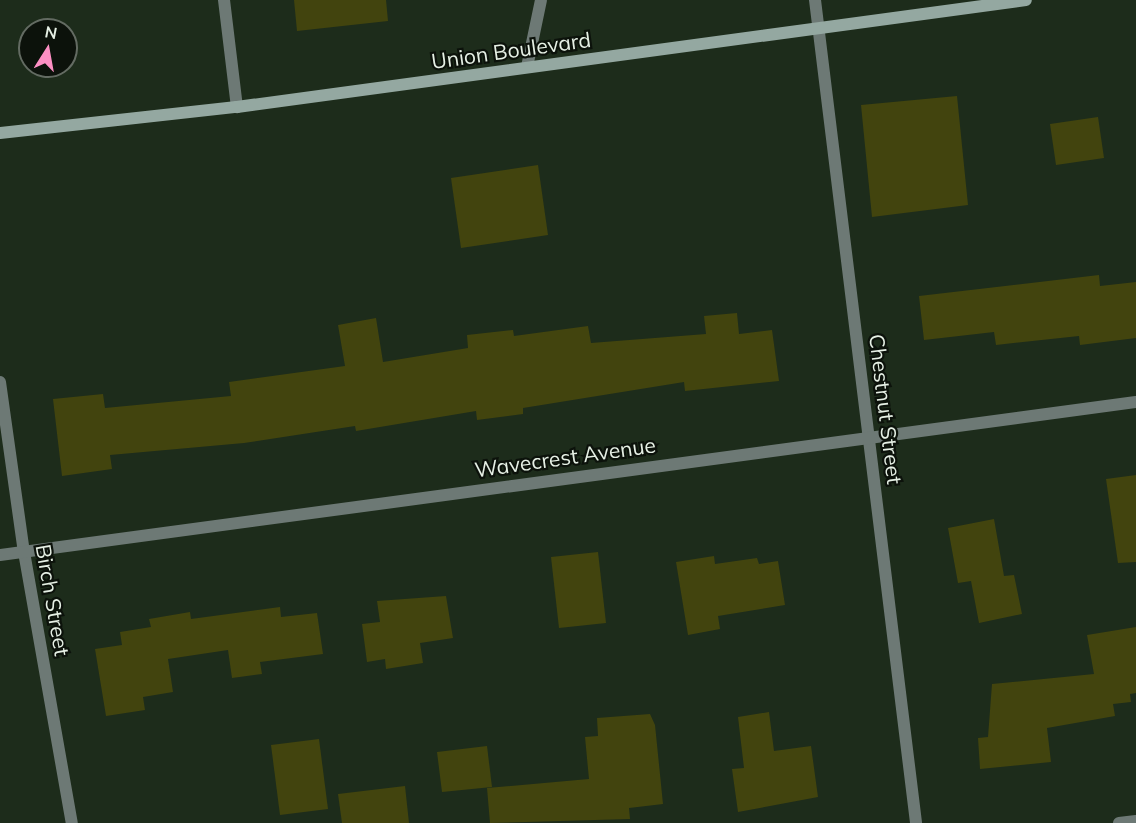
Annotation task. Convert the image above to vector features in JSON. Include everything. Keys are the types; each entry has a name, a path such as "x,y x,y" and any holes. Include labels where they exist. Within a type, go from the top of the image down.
{"main road":[{"name":"Union Boulevard","path":"0,133 237,107 818,26 1026,0"}],"street":[{"path":"224,0 237,107"},
{"path":"527,68 541,0"},
{"name":"Chestnut Street","path":"815,0 916,823"},
{"name":"Birch Street","path":"0,382 24,552 72,823"},
{"name":"Wavecrest Avenue","path":"0,555 870,435 1136,402"},
{"path":"1119,823 1136,821"}],"building":[{"path":"294,0 386,0 388,21 297,31"},
{"path":"957,96 968,205 872,217 861,105"},
{"path":"1098,117 1104,158 1056,165 1050,124"},
{"path":"538,165 548,235 461,248 451,178"},
{"path":"1099,275 1100,286 1136,282 1136,338 1080,345 1079,336 996,345 994,332 924,340 919,296"},
{"path":"737,313 739,334 772,330 779,381 685,391 684,382 523,408 523,414 477,420 476,411 356,431 355,426 244,443 110,455 112,469 62,476 53,399 103,394 105,408 231,396 229,382 345,366 338,325 376,318 383,362 468,348 467,335 513,330 514,336 588,326 591,343 706,334 704,316"},
{"path":"1136,475 1136,562 1118,563 1106,479"},
{"path":"994,519 1004,576 1014,575 1022,614 979,623 971,581 958,583 948,528"},
{"path":"598,552 606,623 559,628 551,557"},
{"path":"714,556 715,564 757,558 759,564 778,561 785,605 718,616 720,629 688,635 676,562"},
{"path":"446,596 453,638 420,643 423,663 386,669 385,659 367,662 362,624 380,622 377,601"},
{"path":"280,607 281,617 317,613 323,654 260,662 262,674 232,678 228,650 168,659 173,692 143,697 145,710 106,716 95,649 122,645 120,632 151,627 149,619 190,612 191,619"},
{"path":"1136,627 1136,693 1130,694 1131,702 1113,704 1115,716 1047,728 1051,762 980,769 978,738 988,737 992,684 1094,674 1087,635"},
{"path":"769,712 774,751 811,746 818,797 738,812 732,769 744,768 738,717"},
{"path":"650,714 655,725 663,804 629,808 630,819 490,823 487,788 589,779 585,737 598,736 597,718"},
{"path":"319,739 328,809 280,815 271,745"},
{"path":"487,746 492,787 442,792 437,752"},
{"path":"405,786 409,823 342,823 338,794"}]}
